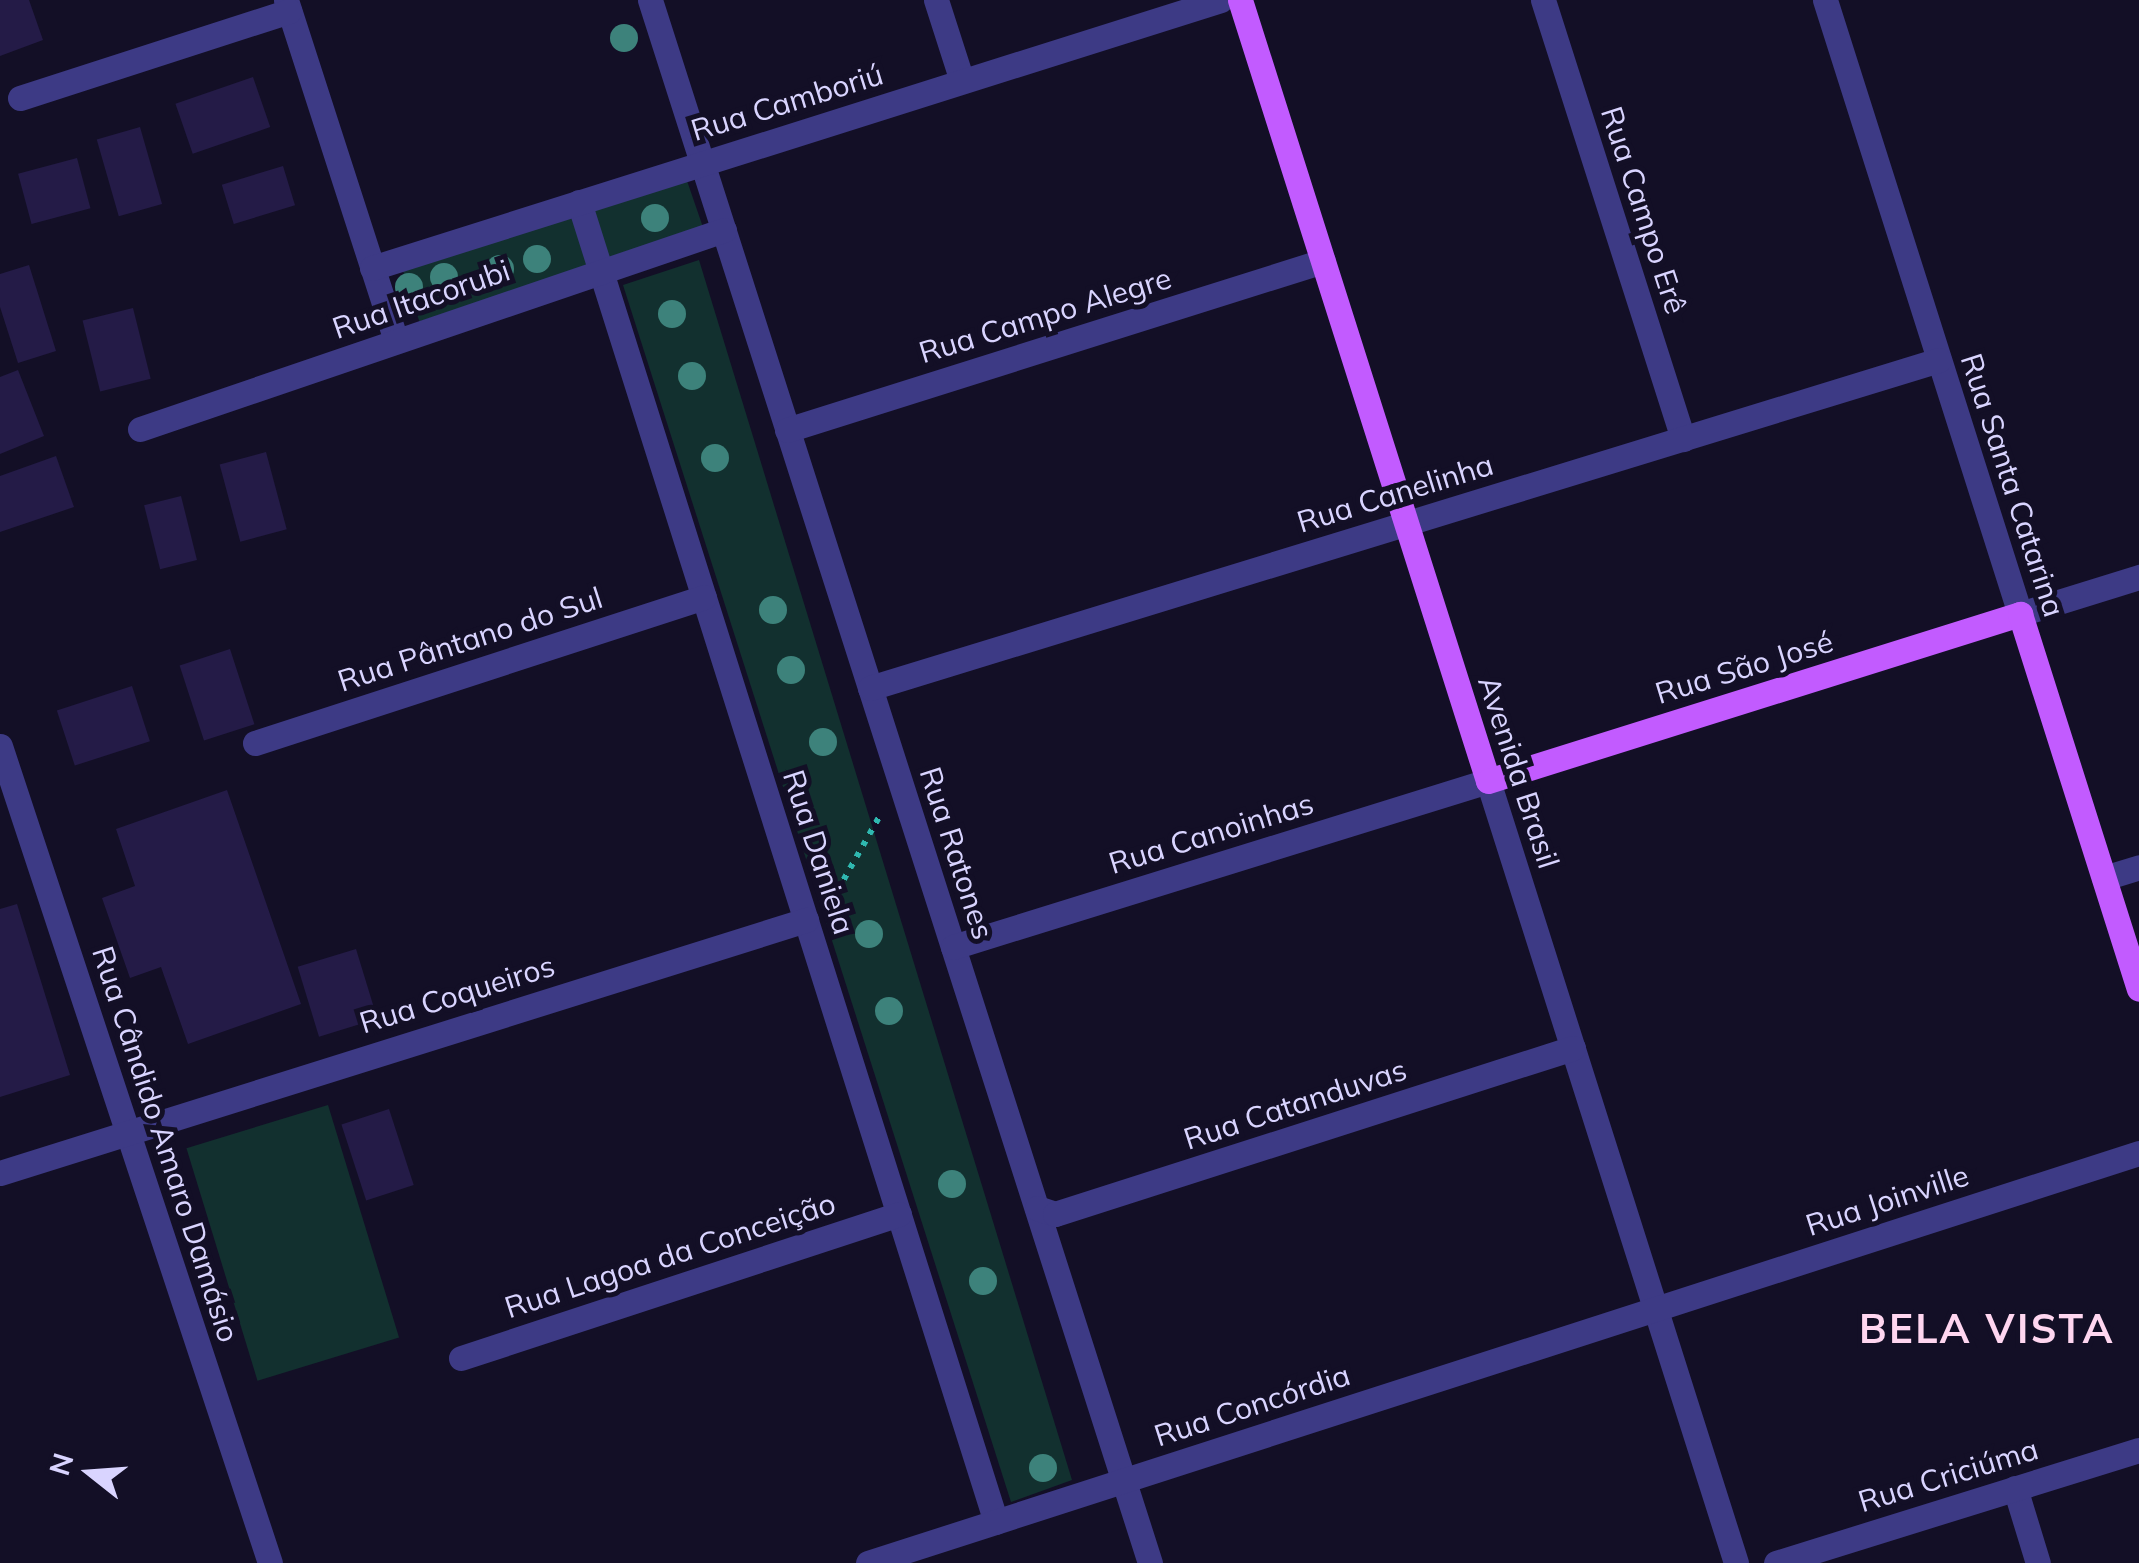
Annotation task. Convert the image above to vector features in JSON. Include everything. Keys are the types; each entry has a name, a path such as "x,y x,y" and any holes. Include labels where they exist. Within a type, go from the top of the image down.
{"main road":[{"name":"Avenida Brasil","path":"1240,0 1488,781"},
{"name":"Rua São José","path":"1488,781 2020,614"},
{"name":"Rua Santa Catarina","path":"2020,614 2139,989"}],"street":[{"name":"Rua Ratones","path":"650,0 1150,1563"},
{"path":"936,0 962,81"},
{"name":"Rua Camboriú","path":"372,268 1221,0"},
{"name":"Rua Campo Erê","path":"1543,0 1682,439"},
{"name":"Rua Santa Catarina","path":"1825,0 2020,614"},
{"path":"20,98 287,5 396,342"},
{"name":"Rua Daniela","path":"579,202 996,1522"},
{"name":"Rua Itacorubi","path":"140,429 724,230"},
{"name":"Rua Campo Alegre","path":"788,430 1323,261"},
{"name":"Rua Canelinha","path":"870,688 1940,360"},
{"path":"2020,614 2139,577"},
{"name":"Rua Pântano do Sul","path":"256,743 704,597"},
{"name":"Rua Cândido Amaro Damásio","path":"0,746 270,1563"},
{"name":"Rua Canoinhas","path":"953,948 1488,781"},
{"name":"Avenida Brasil","path":"1488,781 1736,1563"},
{"path":"2104,878 2139,867"},
{"name":"Rua Coqueiros","path":"0,1173 809,928"},
{"name":"Rua Catanduvas","path":"1037,1208 1055,1214 1573,1048"},
{"name":"Rua Joinville","path":"1656,1309 2139,1153"},
{"name":"Rua Lagoa da Conceição","path":"461,1358 899,1214"},
{"name":"Rua Concórdia","path":"868,1563 1656,1309"},
{"name":"Rua Criciúma","path":"1776,1563 2139,1450"},
{"path":"2015,1488 2038,1563"}],"path":[{"path":"809,928 900,782"}],"green space":[{"path":"685,175 703,228 607,261 589,208"},
{"path":"572,212 590,266 419,322 402,267"},
{"path":"699,260 1072,1480 1011,1502 623,285"},
{"path":"328,1105 399,1337 258,1381 186,1148"}],"building":[{"path":"0,0 29,0 43,40 0,56"},
{"path":"253,77 270,127 193,154 175,104"},
{"path":"140,127 162,204 119,216 97,139"},
{"path":"77,158 90,208 32,224 18,174"},
{"path":"283,166 295,205 234,224 222,185"},
{"path":"29,265 56,351 18,363 0,307 0,274"},
{"path":"133,308 151,379 100,391 83,321"},
{"path":"18,370 44,436 0,454 0,377"},
{"path":"266,452 287,529 240,542 220,464"},
{"path":"56,456 74,507 0,532 0,476"},
{"path":"181,496 197,560 160,569 144,505"},
{"path":"230,649 254,724 204,741 180,665"},
{"path":"132,686 150,741 75,766 57,710"},
{"path":"227,790 301,1004 188,1044 161,967 130,978 102,898 135,886 116,829"},
{"path":"17,904 70,1075 0,1097 0,909"},
{"path":"356,949 377,1019 319,1037 298,967"},
{"path":"389,1109 414,1185 366,1201 341,1124"}],"district":[{"name":"BELA VISTA","path":"1987,1328"}]}
